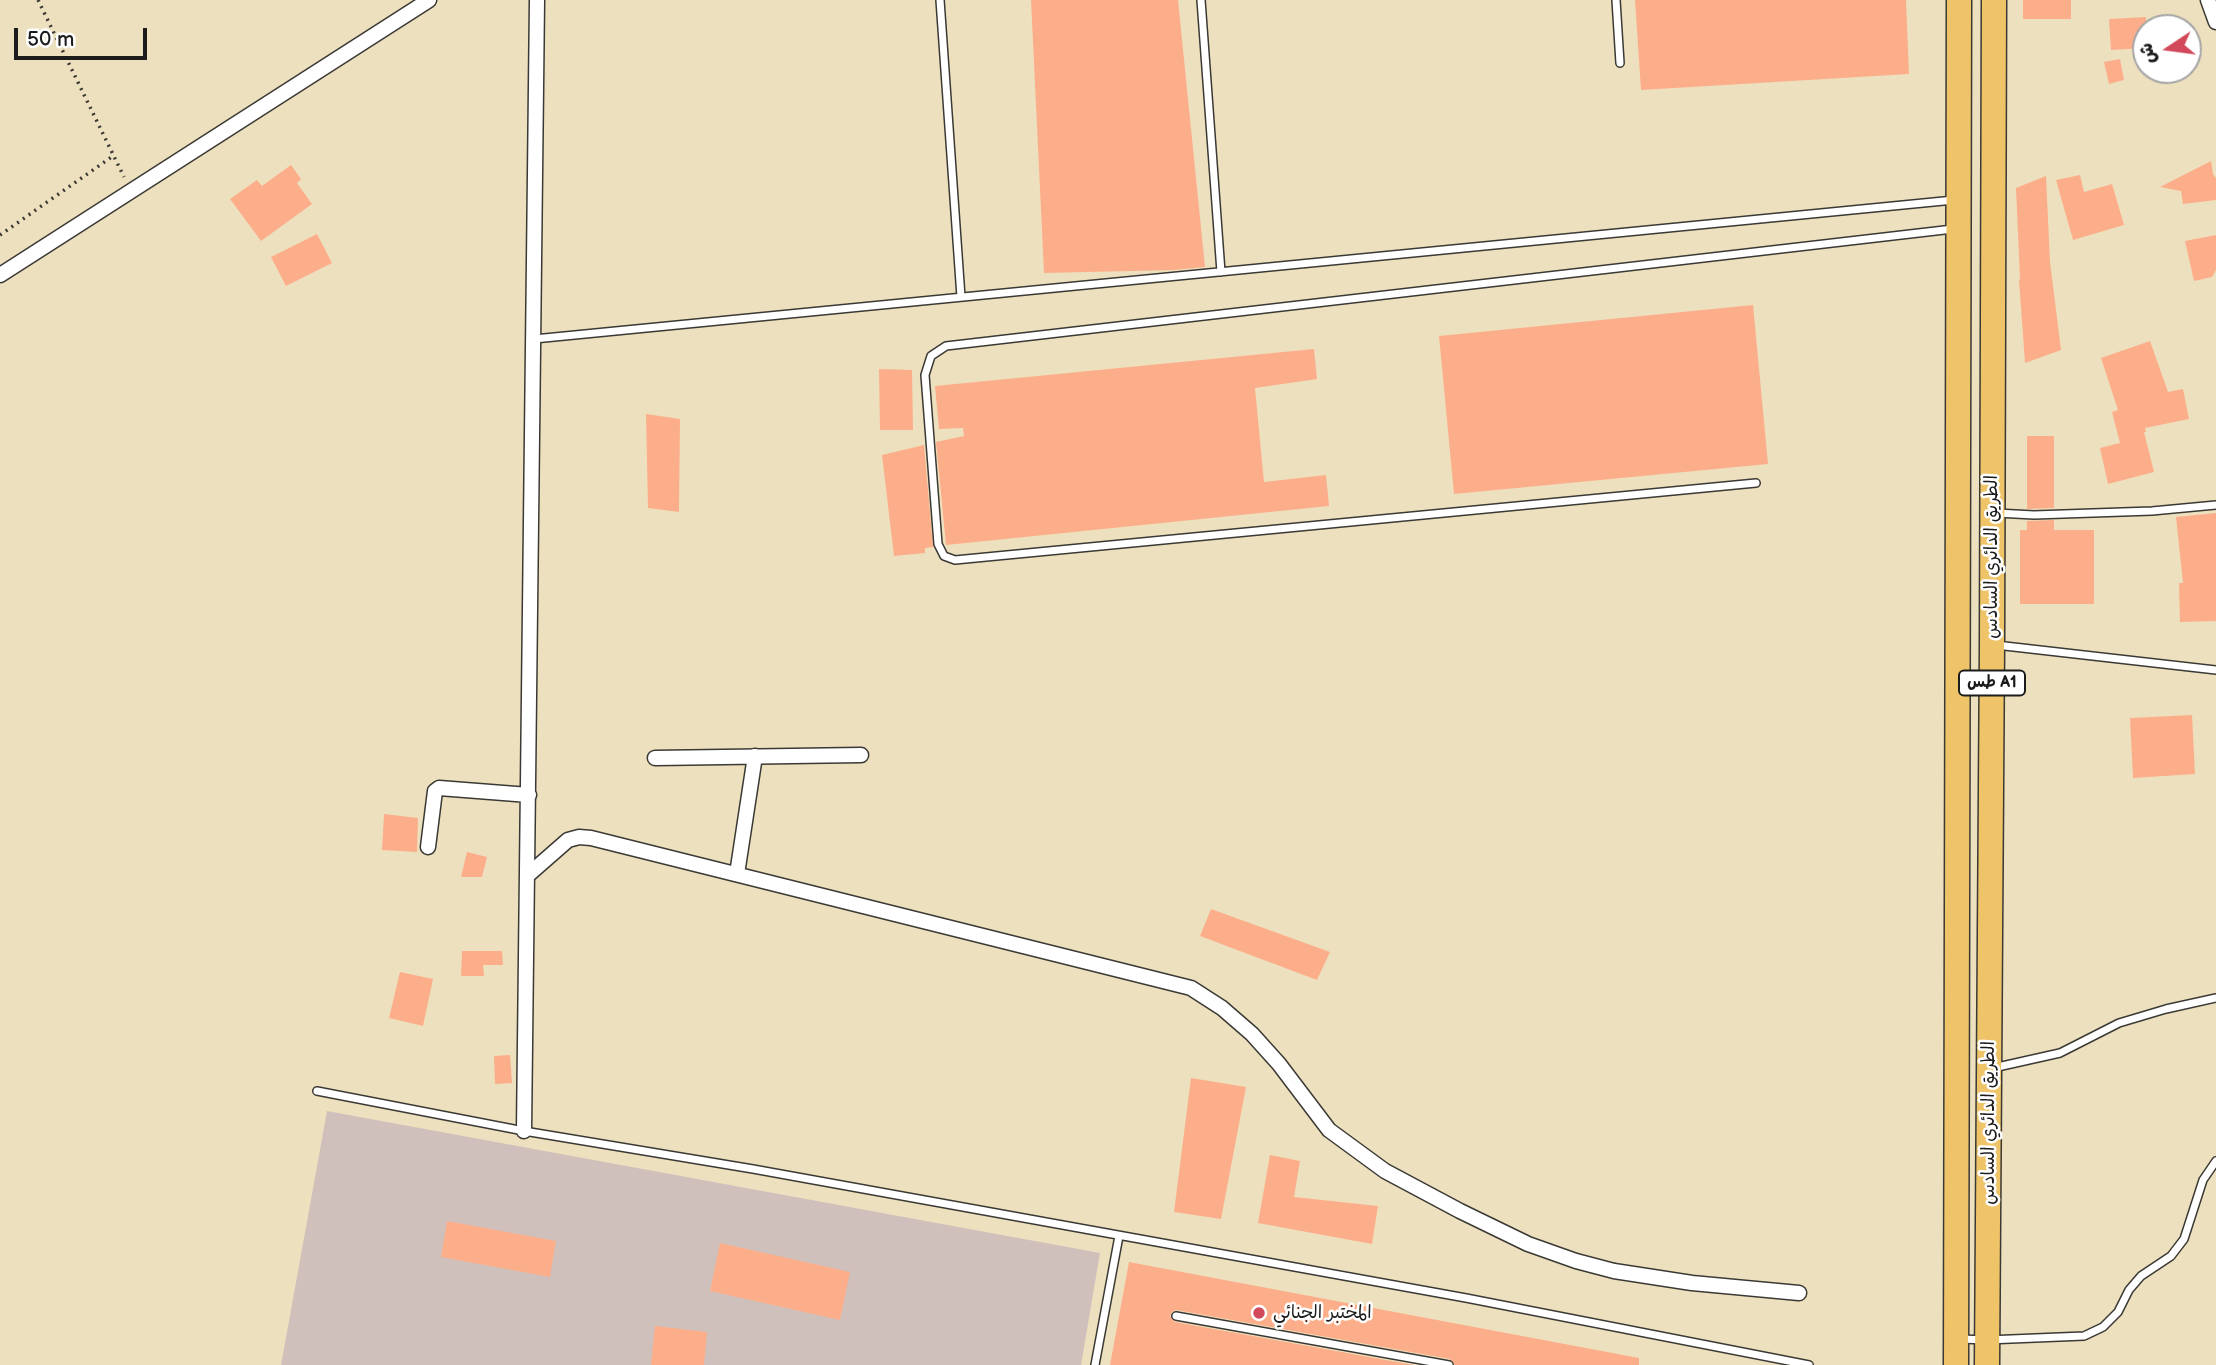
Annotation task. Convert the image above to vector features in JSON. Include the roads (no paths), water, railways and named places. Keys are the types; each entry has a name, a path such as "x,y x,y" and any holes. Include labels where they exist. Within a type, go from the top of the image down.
{"highway":[{"name":"الطريق الدائري السادس","path":"1956,1365 1959,0"},
{"name":"الطريق الدائري السادس","path":"1987,1365 1994,0"}],"street":[{"path":"0,275 429,0"},
{"path":"524,1130 537,0"},
{"path":"2208,0 2216,22"},
{"path":"655,758 860,755"},
{"path":"737,874 755,756"},
{"path":"428,847 435,791 439,788 529,795"},
{"path":"528,875 568,839 579,837 1191,988 1222,1008 1252,1034 1279,1064 1329,1130 1385,1171 1460,1211 1528,1244 1589,1265 1692,1283 1799,1293"}],"lane":[{"path":"940,0 961,297"},
{"path":"1201,0 1221,272"},
{"path":"1616,0 1620,63"},
{"path":"534,339 1957,200"},
{"path":"1756,483 955,560 944,556 939,544 925,375 931,356 946,346 1957,229"},
{"path":"1992,513 2034,515 2152,511 2216,505"},
{"path":"1992,644 2216,670"},
{"path":"1989,1069 2060,1053 2119,1023 2216,998"},
{"path":"317,1091 1466,1298 1805,1365"},
{"path":"1956,1338 1987,1340 2084,1336 2103,1327 2118,1311 2129,1290 2141,1276 2171,1256 2184,1239 2203,1180 2216,1161"},
{"path":"1095,1365 1119,1236"},
{"path":"1176,1316 1449,1365"}],"place":[{"name":"المختبر الجنائي","path":"1259,1313"}]}
